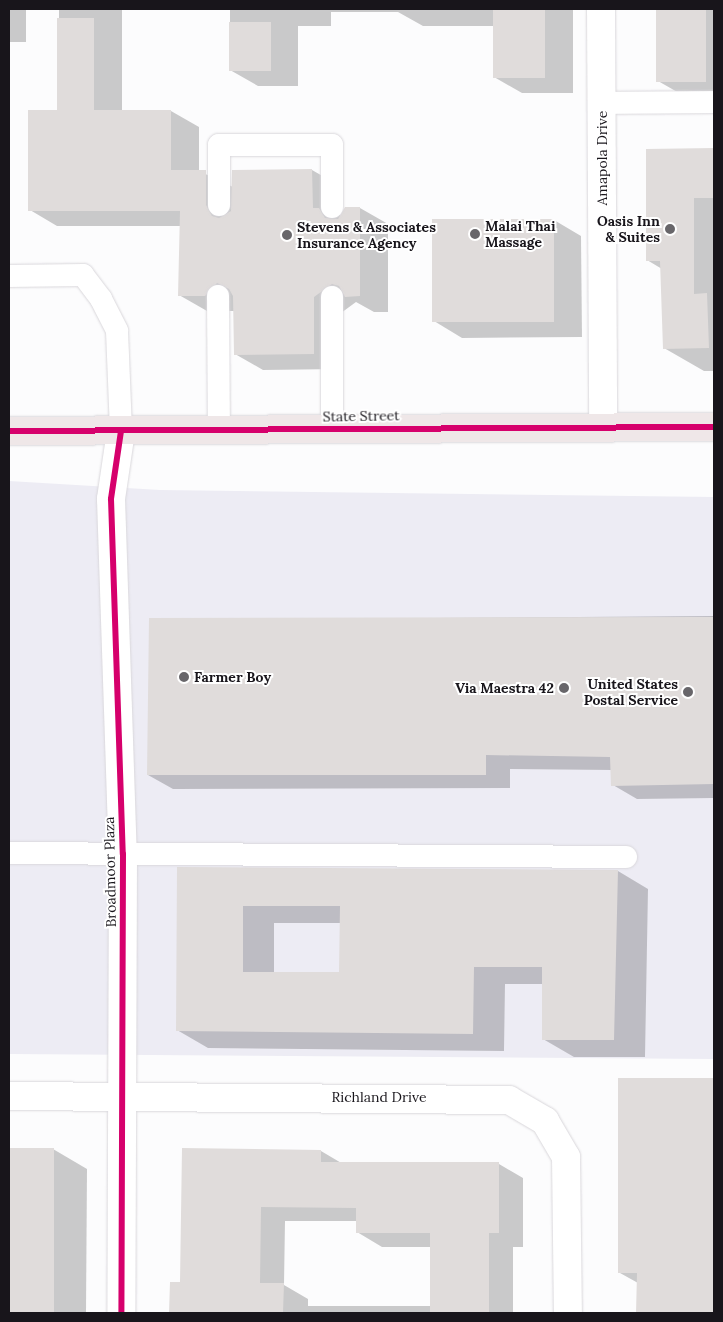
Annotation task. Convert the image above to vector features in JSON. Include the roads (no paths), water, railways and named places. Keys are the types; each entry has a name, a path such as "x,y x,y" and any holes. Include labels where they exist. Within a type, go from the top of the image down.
{"main road":[{"name":"State Street","path":"9,431 714,427"}],"street":[{"name":"Amapola Drive","path":"601,9 603,427"},
{"name":"Broadmoor Plaza","path":"121,431 111,499 123,854 121,1313"},
{"name":"Richland Drive","path":"9,1096 488,1098 528,1108 545,1121 566,1157 568,1313"}],"lane":[{"path":"602,103 714,102"},
{"path":"219,205 219,145 332,145 332,207"},
{"path":"9,276 83,276 102,300 116,331 121,431"},
{"path":"218,296 219,430"},
{"path":"332,297 332,429"},
{"path":"9,853 626,857"}],"place":[{"name":"Oasis Inn & Suites","path":"670,229"},
{"name":"Malai Thai Massage","path":"475,234"},
{"name":"Stevens & Associates Insurance Agency","path":"287,235"},
{"name":"Farmer Boy","path":"184,677"},
{"name":"Via Maestra 42","path":"564,688"},
{"name":"United States Postal Service","path":"688,692"}]}
